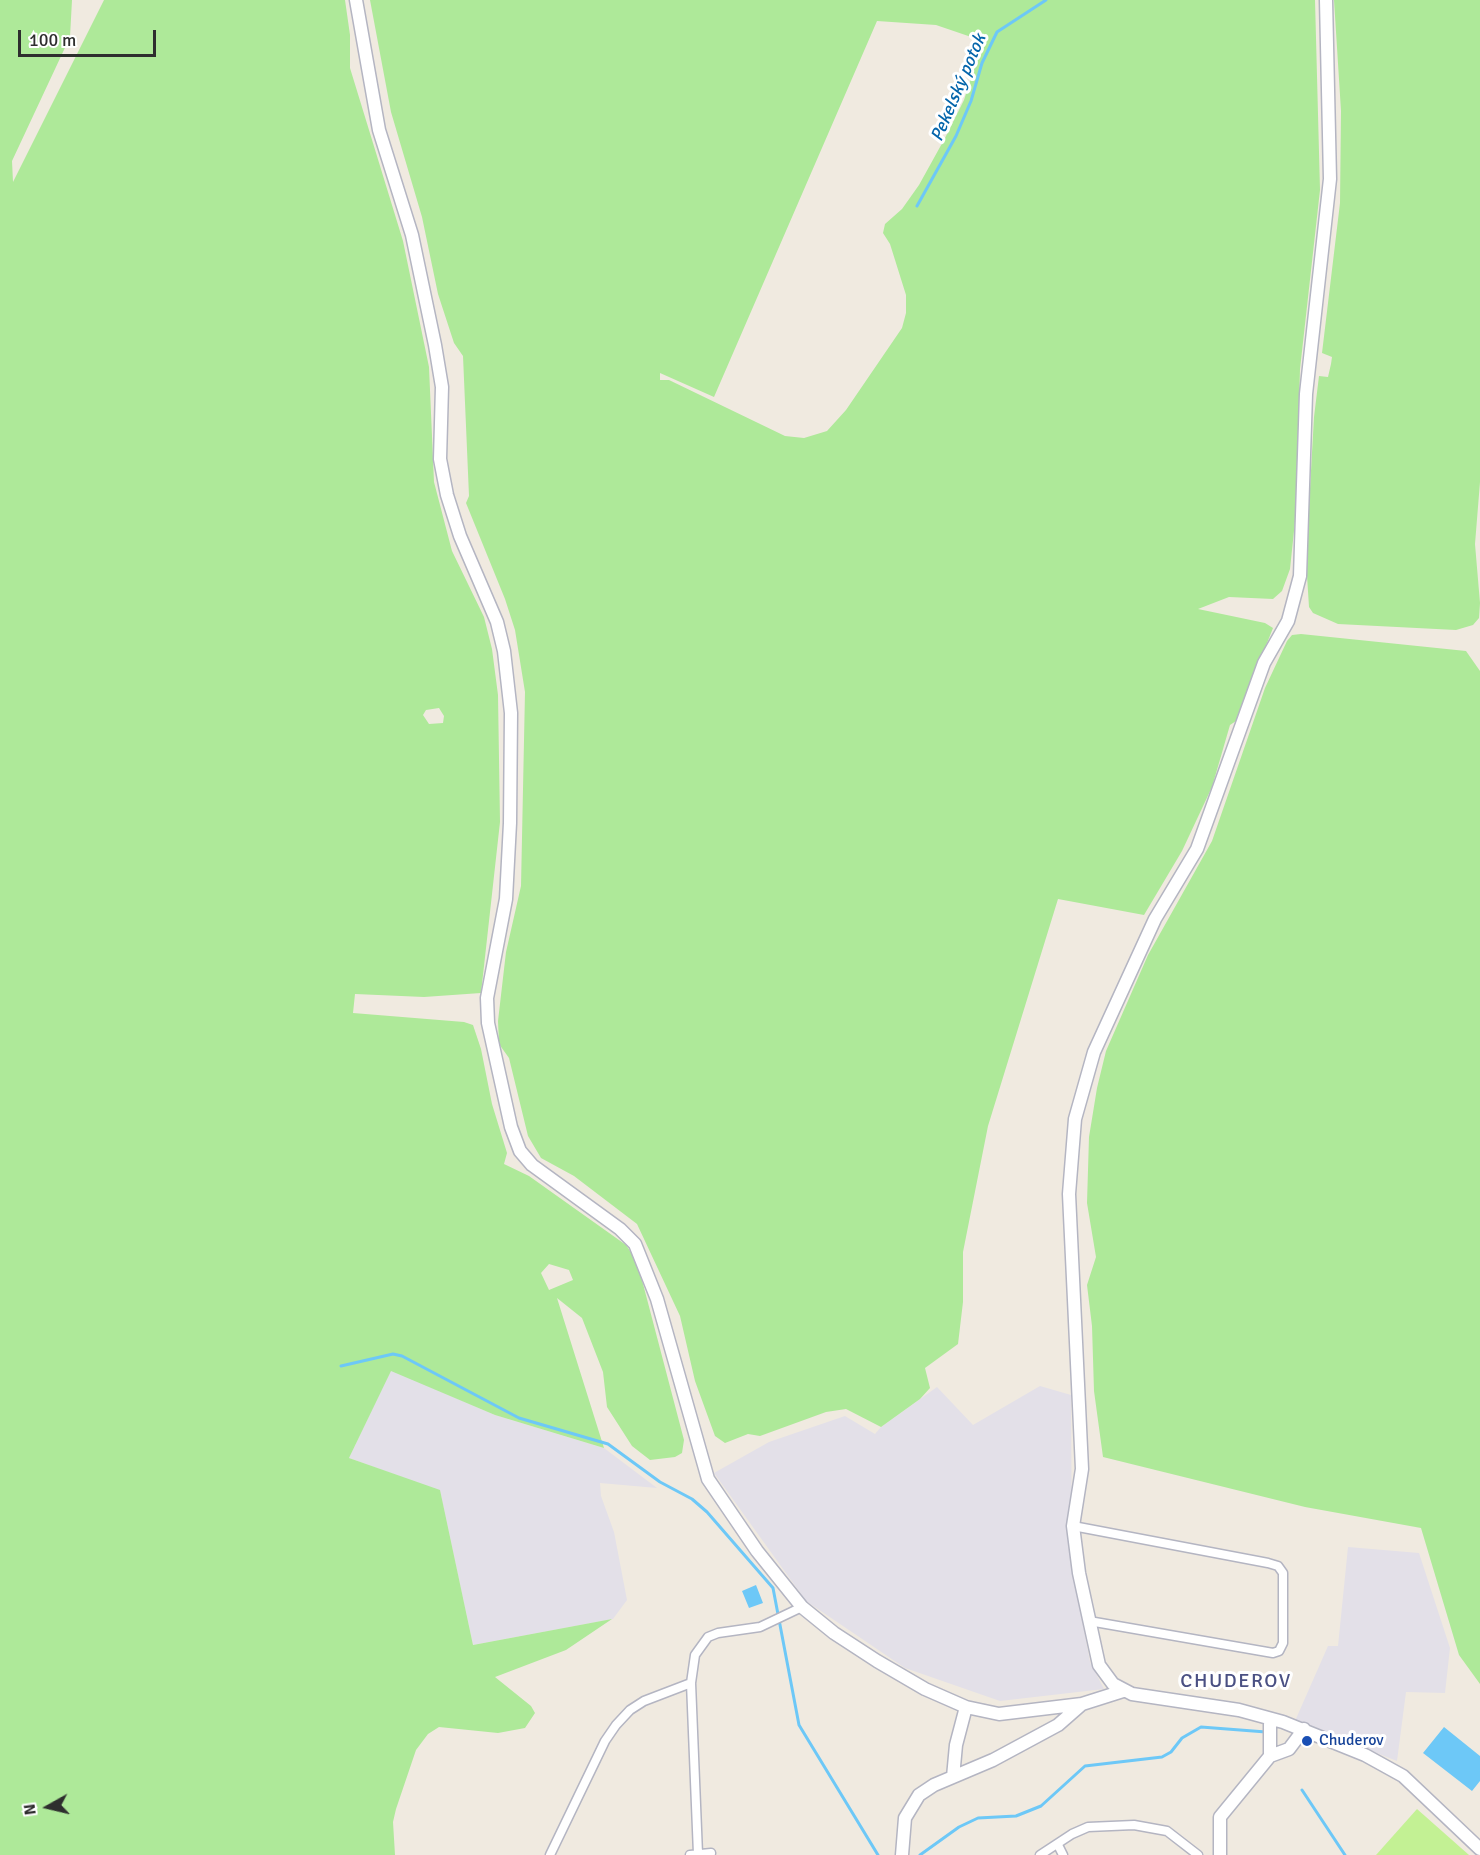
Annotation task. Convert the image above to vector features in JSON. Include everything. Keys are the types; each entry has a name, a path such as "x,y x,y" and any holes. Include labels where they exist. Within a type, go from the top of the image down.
{"street":[{"path":"356,0 379,130 412,235 435,345 442,387 440,459 447,495 460,536 497,622 504,651 511,713 510,823 506,899 488,998 488,1023 510,1127 520,1151 532,1165 620,1229 635,1244 657,1299 708,1479 757,1551 801,1607 834,1633 925,1689 966,1707 999,1714 1083,1704 1123,1691 1239,1710 1270,1723 1304,1729 1380,1762 1403,1776 1480,1849"},
{"path":"1123,1691 1105,1675 1099,1665 1078,1574 1073,1526 1082,1469 1069,1194 1078,1110 1094,1052 1155,919 1197,849 1264,663 1288,621 1299,576 1306,394 1330,179 1326,0"},
{"path":"1073,1526 1268,1563 1278,1566 1283,1573 1283,1642 1279,1651 1273,1653 1089,1621"},
{"path":"698,1854 691,1683 694,1655 708,1637 718,1633 760,1627 801,1607"},
{"path":"550,1855 605,1741 616,1725 630,1710 644,1701 691,1683"},
{"path":"902,1855 905,1818 920,1795 953,1777 993,1760 1058,1725 1083,1704"},
{"path":"953,1777 956,1745 966,1707"},
{"path":"1270,1723 1269,1741 1279,1752"},
{"path":"1220,1855 1218,1837 1220,1817 1279,1752 1304,1729"},
{"path":"1040,1855 1072,1834 1088,1827 1134,1825 1167,1831 1198,1855"},
{"path":"1058,1845 1064,1855"},
{"path":"690,1855 711,1853"}],"shaded area":[{"path":"391,1370 495,1415 604,1448 657,1488 600,1483 601,1496 614,1532 627,1600 613,1619 473,1645 440,1491 349,1458"},
{"path":"1040,1386 1071,1395 1072,1566 1090,1662 1104,1689 1000,1701 905,1668 806,1601 714,1473 769,1442 845,1416 875,1434 881,1427 937,1387 973,1425"},
{"path":"1348,1547 1419,1553 1450,1648 1445,1693 1406,1692 1397,1761 1295,1721 1328,1646 1338,1646"}],"green space":[{"path":"0,0 72,0 70,37 12,161 13,182 104,0 345,0 350,35 350,68 403,241 429,367 434,482 452,551 484,617 492,649 498,695 500,822 481,993 424,997 355,994 353,1013 464,1022 473,1025 481,1049 492,1104 507,1153 504,1164 529,1176 626,1245 637,1261 684,1440 682,1453 675,1457 650,1460 632,1446 607,1407 603,1372 582,1318 557,1298 604,1448 495,1415 391,1371 349,1458 440,1490 473,1645 612,1619 566,1650 495,1677 531,1706 535,1713 525,1728 498,1733 439,1727 428,1734 416,1750 396,1809 393,1822 395,1855 0,1855","holes":["439,708 444,716 443,723 429,724 423,715 426,710","549,1264 569,1270 573,1280 549,1290 541,1273"]},
{"path":"370,0 1315,0 1320,190 1300,369 1296,512 1290,569 1282,591 1273,599 1229,597 1198,609 1265,623 1273,628 1236,721 1230,725 1212,787 1182,851 1144,915 1058,899 988,1126 963,1252 963,1302 958,1344 925,1368 930,1388 920,1399 881,1427 846,1409 826,1412 760,1436 748,1434 725,1443 715,1436 695,1381 680,1316 637,1224 574,1176 541,1158 528,1136 509,1058 499,1044 498,1021 506,952 521,886 525,692 515,630 505,599 466,503 469,496 463,356 454,343 438,294 422,217 391,112","holes":["877,21 936,25 983,41 964,100 945,138 919,185 902,209 885,224 883,233 890,244 906,295 906,313 902,328 846,410 827,431 804,438 785,436 669,380 660,380 660,373 714,397"]},
{"path":"1334,0 1480,0 1480,482 1475,544 1480,603 1479,618 1473,625 1456,630 1338,624 1313,613 1309,607 1306,560 1314,417 1319,376 1328,377 1332,357 1322,353 1340,203 1341,111"},
{"path":"1301,634 1466,651 1480,671 1480,1684 1459,1655 1421,1528 1305,1507 1103,1457 1094,1391 1092,1326 1087,1285 1096,1257 1087,1203 1089,1137 1097,1088 1106,1051 1148,955 1212,841 1265,688 1287,641 1292,635"},
{"path":"1417,1809 1469,1855 1376,1855"}],"water":[{"path":"756,1585 763,1603 749,1608 742,1591"},
{"path":"1444,1727 1480,1756 1480,1781 1472,1791 1423,1753"}],"waterway":[{"name":"Pekelský potok","path":"917,206 956,136 971,101 982,63 997,32 1046,0"},
{"path":"341,1366 393,1354 402,1356 519,1418 608,1444 660,1482 692,1499 707,1512 773,1588 799,1725 878,1855"},
{"path":"920,1855 959,1827 978,1818 1016,1816 1041,1806 1085,1766 1162,1757 1171,1752 1182,1738 1201,1727 1266,1732"},
{"path":"1302,1790 1345,1855"}],"place":[{"name":"Chuderov","path":"1307,1741"}],"district":[{"name":"CHUDEROV","path":"1236,1682"}]}
